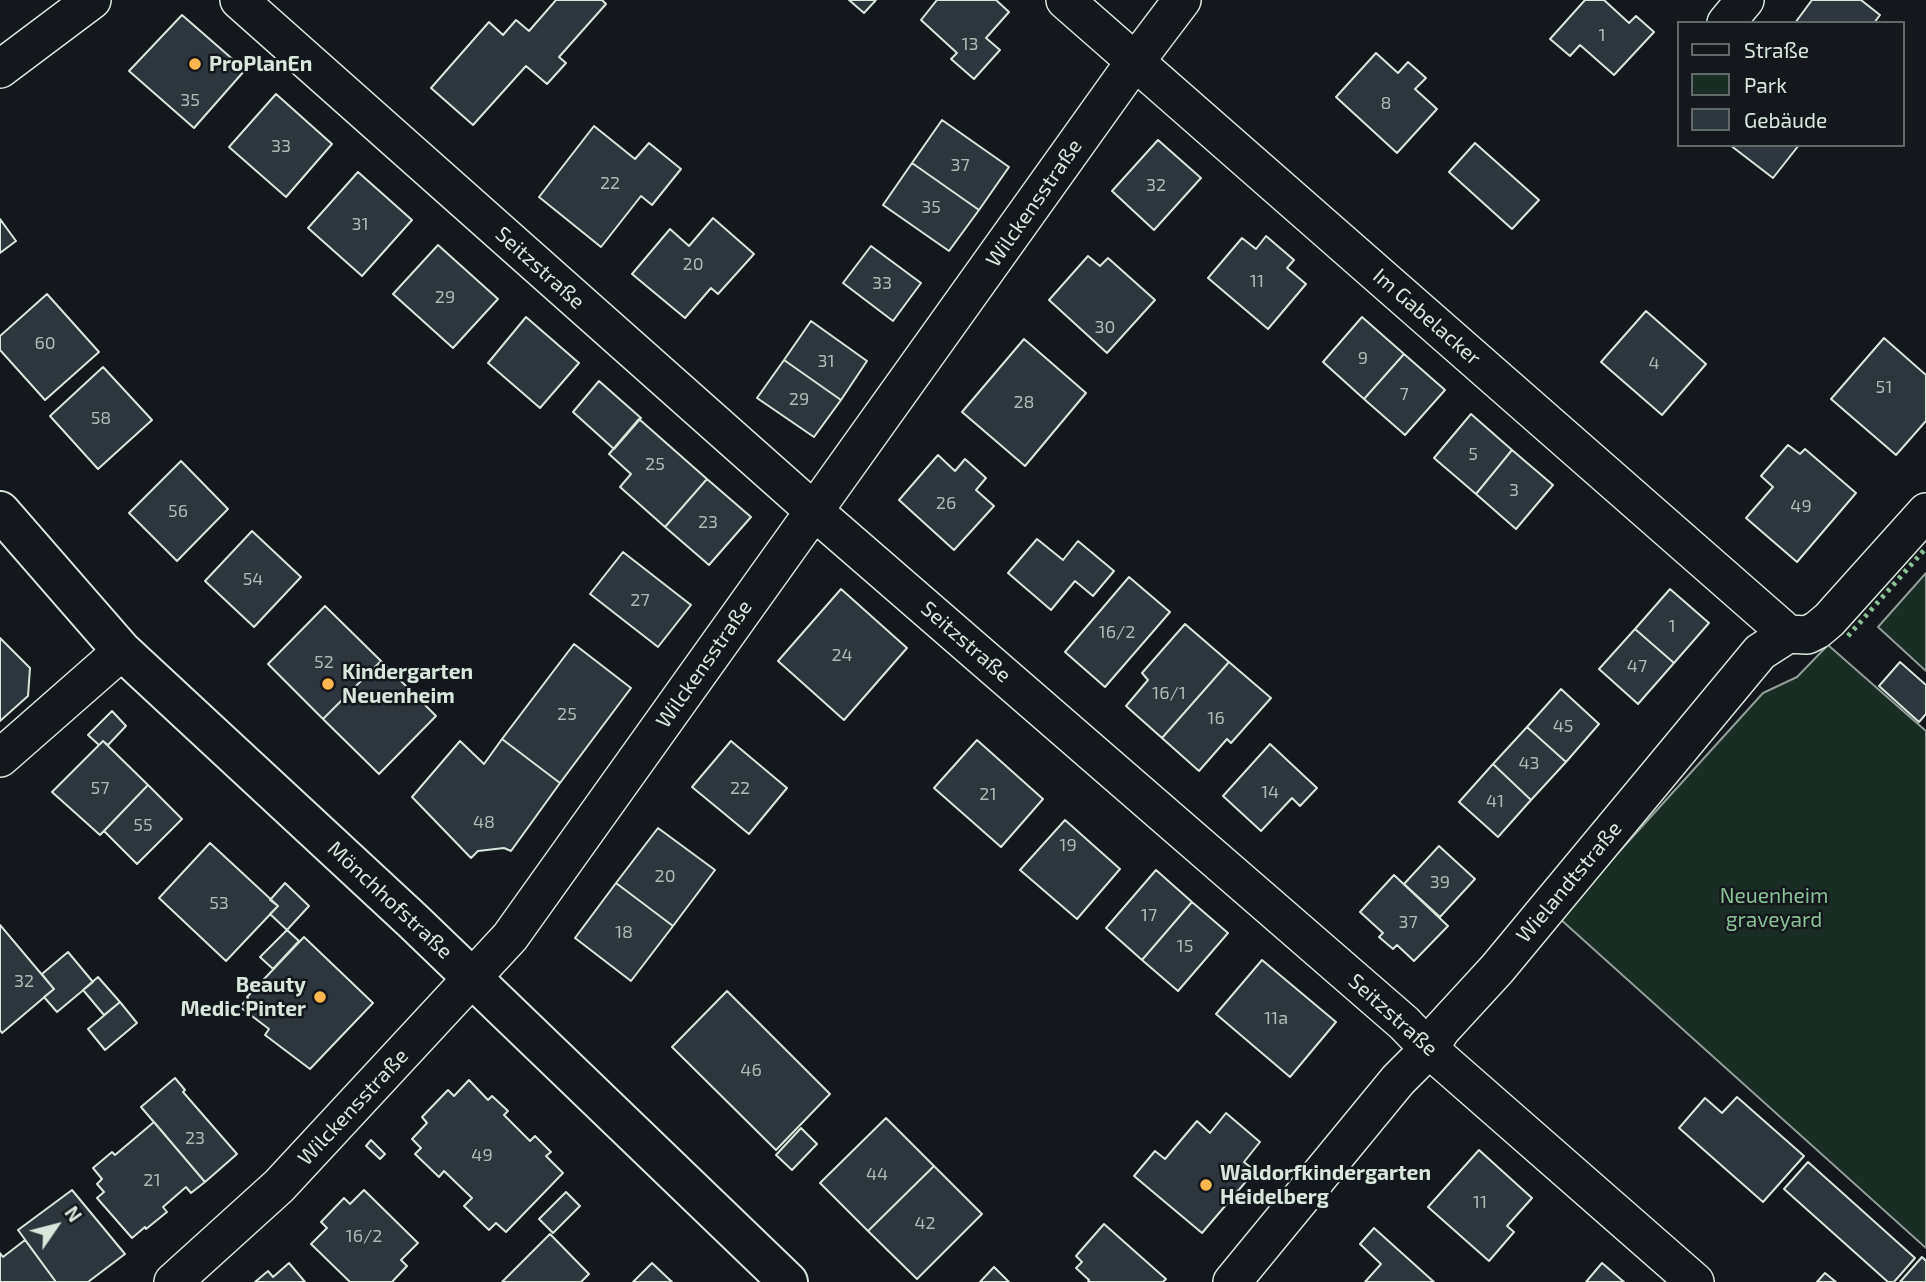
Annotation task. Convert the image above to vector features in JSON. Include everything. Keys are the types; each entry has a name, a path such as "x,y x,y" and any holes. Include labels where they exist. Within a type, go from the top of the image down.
{"street":[{"path":"0,69 92,0"},
{"name":"Seitzstraße","path":"239,0 814,511 1404,1023 1429,1049 1695,1282"},
{"name":"Im Gabelacker","path":"1065,0 1788,634"},
{"name":"Wilckensstraße","path":"173,1282 279,1186 510,937 1182,0"},
{"path":"1728,21 1745,0"},
{"name":"Mönchhofstraße","path":"0,511 122,651 473,979 788,1282"},
{"name":"Wielandtstraße","path":"1232,1282 1398,1080 1429,1049 1441,1030 1497,969 1760,652 1788,634 1807,635 1829,620 1926,512"},
{"path":"0,758 122,651"}],"green space":[{"path":"1926,573 1926,671 1878,627"},
{"name":"Neuenheim graveyard","path":"1828,645 1926,731 1926,1248 1559,918 1763,693 1797,677"}],"building":[{"path":"556,0 602,0 606,4 559,57 566,63 547,84 526,66 473,125 431,88 489,22 503,35 516,20 529,31"},
{"path":"849,0 876,0 864,13"},
{"path":"937,0 996,0 1009,12 986,38 1000,50 974,79 951,59 957,53 921,20"},
{"path":"1585,0 1604,0 1629,23 1636,16 1654,32 1614,75 1580,45 1570,56 1550,39"},
{"path":"1812,0 1861,0 1880,15 1876,21 1796,21"},
{"path":"182,15 245,70 194,128 129,71"},
{"path":"1376,53 1398,73 1408,62 1426,78 1415,89 1437,109 1397,153 1336,97"},
{"path":"276,94 332,144 286,197 229,147"},
{"path":"942,120 1009,167 979,210 912,163"},
{"path":"594,126 635,159 649,143 681,169 652,205 641,196 601,247 539,197"},
{"path":"1158,140 1201,178 1154,230 1112,191"},
{"path":"1475,143 1539,200 1512,229 1449,172"},
{"path":"1733,147 1797,147 1773,178"},
{"path":"912,163 979,210 949,251 883,205"},
{"path":"358,172 412,220 362,276 308,228"},
{"path":"713,218 754,254 718,294 711,288 685,318 632,274 670,229 689,246"},
{"path":"0,219 16,241 0,253"},
{"path":"1266,236 1294,260 1287,268 1306,284 1268,329 1208,278 1242,238 1256,249"},
{"path":"438,245 498,299 453,348 393,294"},
{"path":"871,246 921,283 893,321 843,283"},
{"path":"1088,256 1100,266 1108,258 1155,300 1107,353 1049,300"},
{"path":"47,294 99,352 45,400 0,350 0,336"},
{"path":"1646,311 1706,364 1662,415 1601,362"},
{"path":"526,317 579,363 540,408 488,363"},
{"path":"1362,317 1404,354 1364,399 1323,362"},
{"path":"811,321 867,361 841,400 784,360"},
{"path":"1884,338 1926,375 1926,421 1896,455 1831,399"},
{"path":"1024,339 1086,393 1025,466 962,412"},
{"path":"1404,354 1445,390 1405,435 1364,399"},
{"path":"784,360 841,400 814,437 757,398"},
{"path":"103,367 152,420 98,469 50,416"},
{"path":"599,381 641,418 614,449 573,412"},
{"path":"1471,414 1512,450 1476,494 1434,458"},
{"path":"639,419 707,479 665,527 620,487 631,474 609,454"},
{"path":"1788,445 1800,454 1805,449 1856,493 1797,562 1746,518 1773,487 1761,476"},
{"path":"1512,450 1553,485 1516,529 1476,494"},
{"path":"938,455 955,471 965,459 986,478 976,490 994,506 954,550 899,500"},
{"path":"181,461 228,509 177,561 129,513"},
{"path":"707,479 751,517 709,565 665,527"},
{"path":"252,531 301,577 254,627 205,581"},
{"path":"1037,539 1063,560 1078,541 1114,571 1093,596 1075,581 1051,610 1008,573"},
{"path":"623,552 691,605 658,647 590,594"},
{"path":"1129,577 1170,612 1105,687 1065,652"},
{"path":"841,589 907,648 844,720 778,661"},
{"path":"1670,589 1709,623 1674,663 1635,629"},
{"path":"325,606 381,661 323,719 268,664"},
{"path":"1185,624 1229,662 1162,738 1126,706 1148,680 1142,673"},
{"path":"1635,629 1674,663 1638,704 1599,669"},
{"path":"0,638 30,668 28,696 0,721"},
{"path":"574,644 631,688 560,783 502,739"},
{"path":"381,661 436,716 379,774 323,719"},
{"path":"1229,662 1271,698 1231,743 1227,739 1199,771 1162,738"},
{"path":"1900,662 1926,685 1926,714 1919,722 1879,686"},
{"path":"1561,689 1599,724 1566,762 1527,727"},
{"path":"112,711 126,726 108,745 103,741 99,745 88,735"},
{"path":"1527,727 1566,762 1531,800 1493,764"},
{"path":"502,739 560,783 511,851 504,848 478,851 471,858 412,797 460,741 484,764"},
{"path":"977,740 1043,799 1001,847 934,788"},
{"path":"103,741 148,785 100,835 52,792"},
{"path":"731,741 787,788 749,834 692,787"},
{"path":"1270,744 1317,788 1300,806 1292,798 1261,831 1223,796"},
{"path":"1493,764 1531,800 1498,837 1459,802"},
{"path":"148,785 182,819 137,864 104,831"},
{"path":"1065,820 1120,869 1077,919 1020,870"},
{"path":"658,828 715,870 673,926 616,883"},
{"path":"210,843 278,906 226,961 159,898"},
{"path":"1439,846 1475,879 1440,917 1404,884"},
{"path":"1156,870 1192,902 1142,960 1106,928"},
{"path":"1394,875 1448,926 1414,961 1397,945 1393,949 1379,937 1383,933 1360,912"},
{"path":"285,883 309,906 287,930 270,914 278,906 270,900"},
{"path":"616,883 673,926 631,981 575,938"},
{"path":"1192,902 1228,933 1178,991 1142,960"},
{"path":"0,925 54,989 2,1033 0,1030"},
{"path":"287,930 299,941 273,969 260,957"},
{"path":"304,937 373,1003 310,1069 265,1035 269,1029 240,1007"},
{"path":"68,952 93,982 57,1012 44,997 54,989 42,974"},
{"path":"1262,960 1336,1022 1290,1077 1216,1014"},
{"path":"98,977 120,1002 104,1015 83,990"},
{"path":"727,991 830,1094 776,1150 672,1047"},
{"path":"120,1002 137,1023 105,1050 88,1029"},
{"path":"175,1078 185,1090 183,1092 237,1154 205,1182 141,1107"},
{"path":"469,1080 488,1100 492,1096 508,1111 504,1115 530,1141 535,1136 551,1152 546,1156 563,1173 506,1232 496,1223 489,1230 464,1206 472,1198 444,1171 439,1177 415,1154 421,1148 412,1139 427,1123 422,1117 448,1090 454,1096"},
{"path":"1737,1097 1804,1156 1763,1202 1679,1128 1705,1098 1722,1113"},
{"path":"1226,1113 1260,1142 1244,1162 1255,1171 1202,1233 1134,1176 1155,1151 1165,1159 1197,1121 1210,1133"},
{"path":"886,1118 934,1166 868,1231 820,1183"},
{"path":"154,1122 205,1182 191,1193 186,1187 163,1207 167,1212 132,1238 97,1198 104,1192 97,1184 102,1179 93,1168 112,1152 115,1155"},
{"path":"801,1128 817,1144 792,1170 776,1155"},
{"path":"371,1140 385,1154 380,1159 366,1146"},
{"path":"1479,1150 1532,1198 1507,1226 1514,1232 1489,1261 1428,1207"},
{"path":"1808,1162 1915,1258 1894,1282 1888,1282 1784,1189"},
{"path":"934,1166 982,1214 917,1279 868,1231"},
{"path":"72,1190 125,1254 88,1282 56,1282 18,1230"},
{"path":"364,1190 418,1243 401,1260 407,1266 392,1282 350,1282 311,1244 327,1228 321,1222 344,1198 350,1204"},
{"path":"566,1192 580,1206 553,1233 539,1219"},
{"path":"1104,1224 1166,1279 1163,1282 1088,1282 1076,1268 1082,1262 1076,1256"},
{"path":"1374,1228 1434,1282 1365,1282 1381,1264 1360,1244"},
{"path":"550,1234 589,1274 581,1282 502,1282"},
{"path":"25,1240 56,1282 0,1282 0,1253 3,1257"},
{"path":"1922,1257 1926,1261 1926,1282 1900,1282"},
{"path":"289,1263 305,1282 255,1282 268,1271 273,1277"},
{"path":"652,1263 672,1282 633,1282"},
{"path":"1602,1263 1624,1282 1586,1282"},
{"path":"994,1267 1009,1282 980,1282"},
{"path":"1825,1273 1836,1282 1817,1282"}],"hedge":[{"path":"1848,636 1926,548"}],"place":[{"name":"ProPlanEn","path":"195,64"},
{"name":"Kindergarten Neuenheim","path":"328,684"},
{"name":"Beauty Medic Pinter","path":"320,997"},
{"name":"Waldorfkindergarten Heidelberg","path":"1206,1185"}]}
